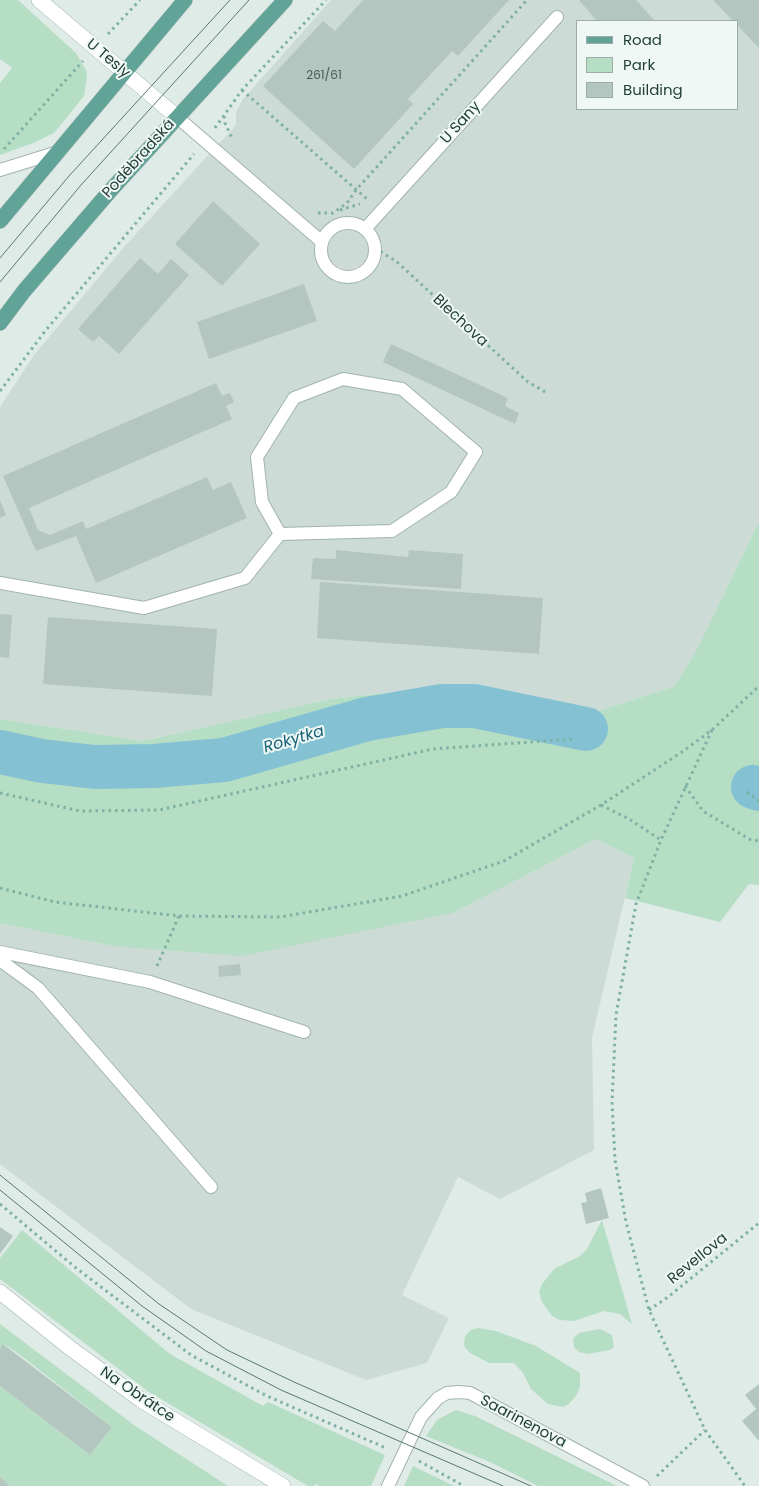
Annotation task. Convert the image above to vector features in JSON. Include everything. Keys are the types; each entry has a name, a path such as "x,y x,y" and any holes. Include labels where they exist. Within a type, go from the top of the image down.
{"main road":[{"path":"0,221 166,20 185,0"},
{"name":"Poděbradská","path":"0,324 24,291 92,212 285,0"}],"street":[{"name":"U Tesly","path":"39,0 177,117"},
{"name":"Na Obrátce","path":"0,1292 70,1348 141,1400 283,1486"}],"lane":[{"name":"U Sany","path":"365,229 557,17"},
{"path":"177,117 322,242"},
{"path":"0,170 58,152"},
{"path":"351,223 365,229 372,239 375,248 371,265 357,276 348,278 332,273 322,259 322,242 326,234 342,224 351,223"},
{"path":"0,583 144,608 245,578 280,534 392,531 451,492 476,452 402,389 342,380 294,398 257,457 262,502 280,534"},
{"path":"0,952 150,982 304,1032"},
{"path":"0,960 38,988 211,1188"},
{"name":"Saarinenova","path":"388,1486 421,1418 438,1398 447,1393 459,1392 470,1393 648,1483"}],"path":[{"path":"0,154 94,48 140,0"},
{"path":"0,391 46,330 206,141 242,90 326,0"},
{"path":"340,210 527,0"},
{"path":"242,90 368,200 354,208 326,214 318,213 310,206"},
{"path":"224,116 227,130 239,144"},
{"name":"Blechova","path":"375,248 397,262 528,382 547,393"},
{"path":"0,888 55,902 179,916 280,917 402,896 504,861 601,805 685,750 713,729 759,686"},
{"path":"713,729 684,786 636,904 616,1015 612,1102 615,1160 624,1213 649,1310 705,1430 745,1486"},
{"path":"0,793 80,811 159,810 433,750 572,739"},
{"path":"684,786 703,811 749,840 759,841"},
{"path":"747,792 759,801"},
{"path":"601,805 629,819 661,840"},
{"path":"150,982 179,916"},
{"path":"0,1204 76,1268 191,1355 267,1396 373,1443"},
{"name":"Revellova","path":"649,1310 668,1297 759,1223"},
{"path":"648,1483 705,1430"}],"shaded area":[{"path":"331,0 759,0 759,522 696,651 675,686 596,712 451,686 331,699 143,741 0,719 0,407 34,355 124,247 236,125 236,112 243,99"},
{"path":"596,839 634,858 592,1038 594,1150 500,1199 458,1177 402,1295 449,1318 427,1363 366,1380 191,1309 0,1164 0,923 113,946 453,913"}],"green space":[{"path":"0,0 18,0 76,53 86,70 87,76 84,96 54,133 0,155 0,83 12,68 0,59"},
{"path":"759,522 759,885 749,884 720,922 625,898 634,858 596,839 453,913 241,956 113,946 0,923 0,719 143,741 331,699 451,686 596,712 675,686 696,651"},
{"path":"602,1220 632,1324 620,1314 604,1311 574,1321 560,1320 552,1316 542,1302 539,1292 542,1284 554,1269 580,1256 587,1249"},
{"path":"22,1230 170,1354 263,1406 268,1402 385,1455 371,1486 320,1486 316,1484 308,1486 149,1392 0,1279 0,1258"},
{"path":"0,1324 134,1425 228,1486 10,1486 0,1477 0,1386 90,1455 112,1427 23,1357 4,1344 0,1348"},
{"path":"478,1328 496,1331 536,1346 580,1373 580,1387 576,1396 569,1404 563,1407 548,1404 531,1389 523,1373 514,1363 489,1363 470,1353 464,1346 465,1336 471,1330"},
{"path":"600,1329 612,1335 614,1347 610,1350 587,1354 579,1352 574,1347 573,1339 579,1333"},
{"path":"456,1410 475,1416 617,1486 538,1486 492,1463 426,1436 437,1420"},
{"path":"413,1466 454,1486 404,1486"}],"building":[{"path":"363,0 509,0 458,56 452,51 408,99 413,104 354,169 263,86 323,21 335,31"},
{"path":"579,0 636,0 654,20 596,20"},
{"path":"713,0 759,0 759,48 739,27 739,20 732,20"},
{"path":"213,201 260,244 222,286 175,244"},
{"path":"140,258 158,274 171,259 189,275 119,354 99,336 93,342 78,329"},
{"path":"304,284 317,321 209,359 197,322"},
{"path":"391,344 508,398 505,406 519,413 515,424 383,362"},
{"path":"216,383 222,396 230,393 234,402 226,406 232,419 29,508 38,530 50,535 83,521 86,529 207,477 213,490 231,482 247,518 96,583 76,536 36,551 3,476"},
{"path":"0,500 6,515 0,518"},
{"path":"336,550 408,557 409,550 463,554 461,589 311,579 313,558 336,559"},
{"path":"320,582 543,598 539,654 317,638"},
{"path":"0,614 12,615 9,658 0,657"},
{"path":"48,617 217,629 212,696 43,684"},
{"path":"240,964 241,975 219,977 218,966"},
{"path":"601,1188 609,1218 586,1224 581,1203 587,1202 585,1193"},
{"path":"0,1227 13,1236 0,1254"},
{"path":"3,1344 112,1427 90,1455 0,1386 0,1348"},
{"path":"759,1384 759,1441 742,1421 756,1409 745,1395"},
{"path":"0,1477 10,1486 0,1486"}],"waterway":[{"name":"Rokytka","path":"0,752 42,761 95,767 154,766 224,760 367,719 442,706 474,706 586,729"},
{"name":"Rokytka","path":"753,787 759,789"}],"tram line":[{"path":"0,258 69,176 230,0"},
{"path":"0,282 81,185 249,0"},
{"path":"0,1175 159,1304 227,1350 294,1382 531,1486"},
{"path":"0,1190 142,1306 206,1351 281,1390 503,1486"}]}
